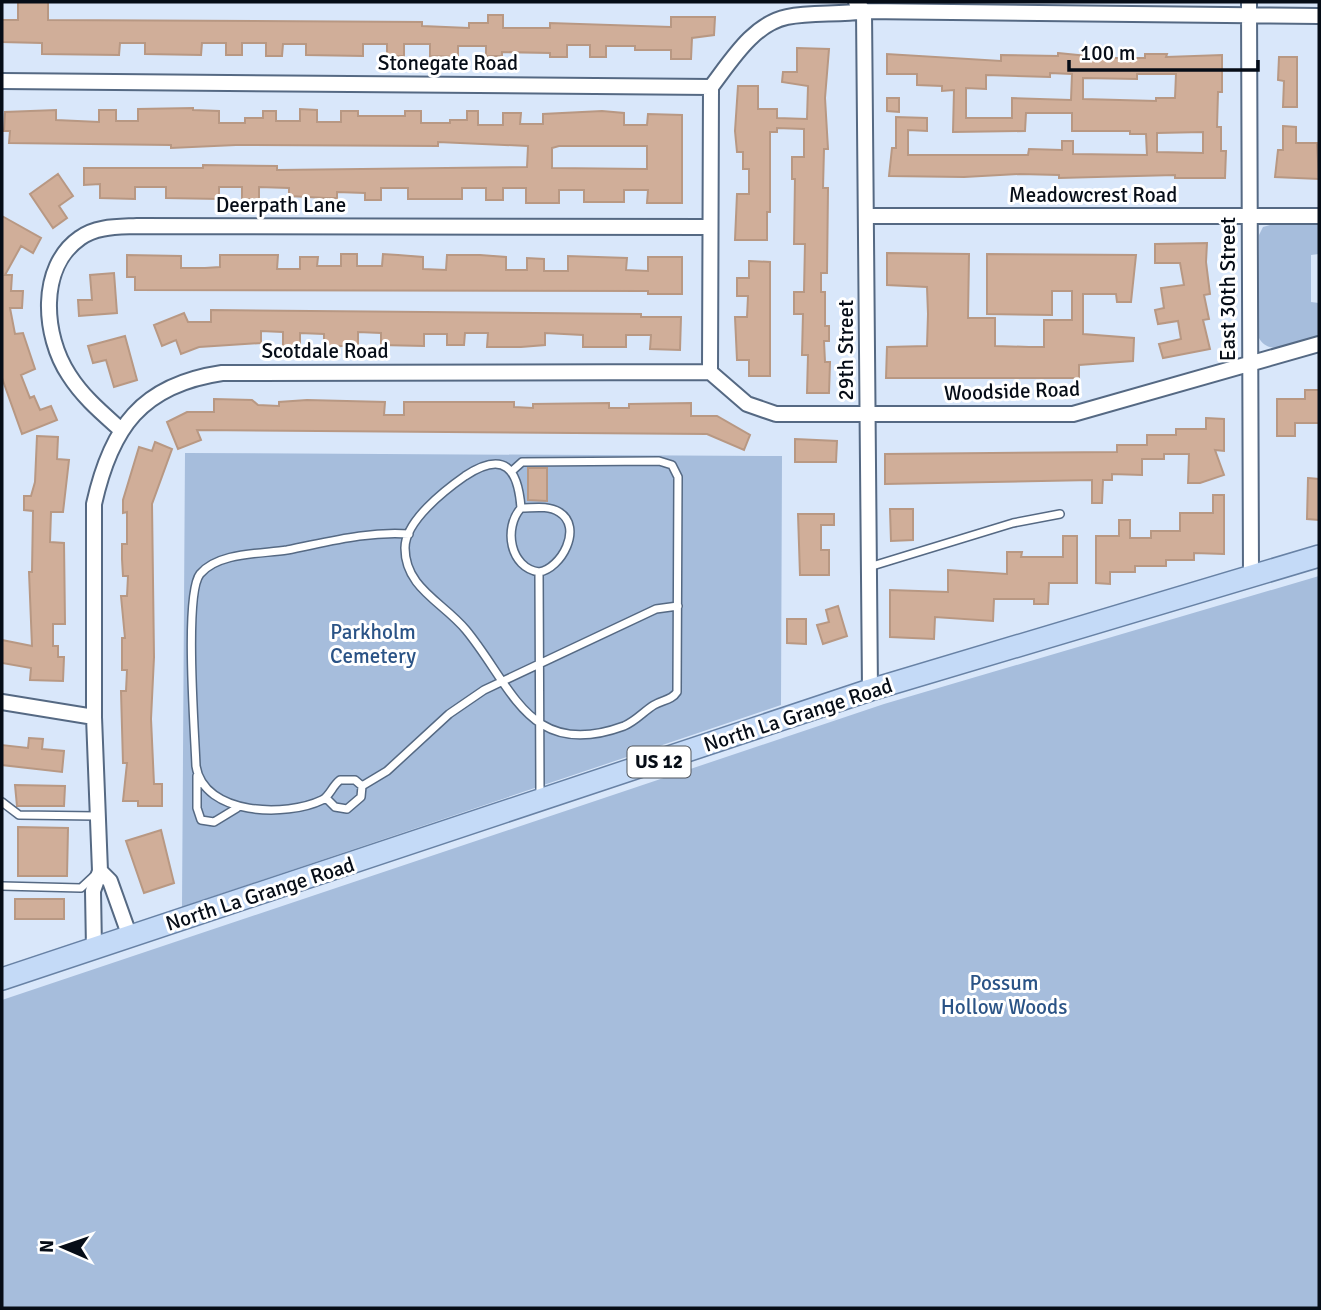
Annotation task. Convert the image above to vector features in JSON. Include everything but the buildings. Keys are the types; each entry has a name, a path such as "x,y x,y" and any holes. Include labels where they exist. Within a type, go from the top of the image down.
{"main road":[{"name":"North La Grange Road","path":"2,979 870,690 1319,556"}],"street":[{"path":"710,372 710,87 743,47 766,26 788,17 860,6 1249,9 1319,16"},
{"name":"29th Street","path":"860,6 866,216 870,690"},
{"name":"East 30th Street","path":"1249,9 1251,576"},
{"name":"Stonegate Road","path":"2,80 710,87"},
{"name":"Meadowcrest Road","path":"866,216 1319,216"},
{"name":"Deerpath Lane","path":"120,429 91,404 67,373 58,354 50,319 51,287 60,259 81,237 95,230 137,226 710,227"},
{"name":"Woodside Road","path":"710,372 747,404 776,414 1073,414 1319,344"},
{"name":"Scotdale Road","path":"94,949 93,891 100,871 94,717 94,504 100,476 120,429 162,392 191,377 222,373 710,372"},
{"path":"2,702 94,717"},
{"name":"Scotdale Road","path":"100,871 110,881 130,937"}],"lane":[{"path":"512,471 522,462 659,461 672,465 678,477 678,687 675,696 653,705 629,724 601,733 571,734 540,723 516,704 466,630 413,581 405,547 409,534 430,504 475,470 496,465 512,471 519,485 521,508"},
{"path":"521,508 546,508 561,513 568,526 562,556 551,568 539,572 531,571 520,563 513,549 512,529 515,514 521,508"},
{"path":"868,567 1013,523 1060,513"},
{"path":"362,786 355,780 340,780 326,798 279,808 237,808 214,822 201,820 197,808 193,601 200,574 212,565 237,557 376,533 409,534"},
{"path":"539,572 540,802"},
{"path":"362,786 398,762 464,702 501,681 656,609 678,606"},
{"path":"197,775 208,789 237,808"},
{"path":"326,798 335,807 347,809 361,797 362,786"},
{"path":"2,802 19,815 96,816"},
{"path":"2,886 81,888 100,871"}],"green space":[{"path":"1319,225 1319,254 1311,255 1311,302 1319,303 1319,336 1278,348 1264,344 1259,338 1259,235 1263,227"},
{"name":"Parkholm Cemetery","path":"185,453 782,456 781,705 182,907"},
{"name":"Possum Hollow Woods","path":"1319,576 1319,1308 2,1308 2,1000 884,704"}]}
